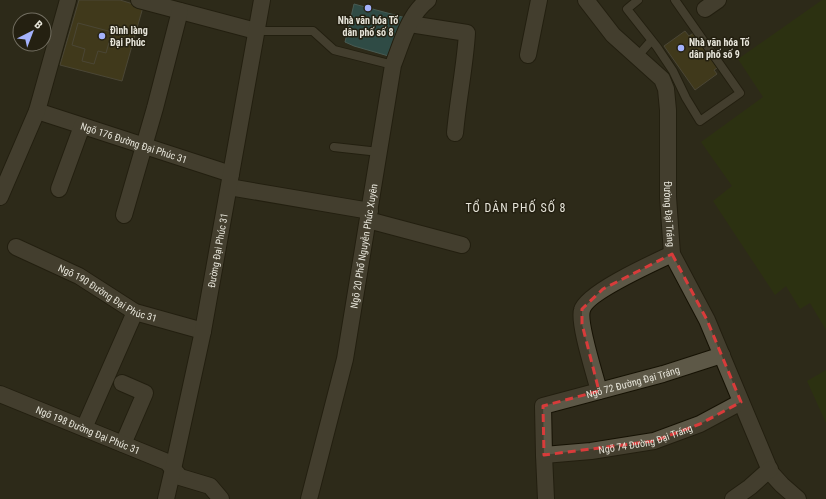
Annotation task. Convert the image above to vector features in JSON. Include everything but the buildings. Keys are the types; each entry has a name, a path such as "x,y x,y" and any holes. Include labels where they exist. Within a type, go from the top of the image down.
{"street":[{"path":"0,197 37,111 68,0"},
{"name":"Đường Đại Phúc 31","path":"166,499 174,469 203,331 262,0"},
{"name":"Ngõ 20 Phố Nguyễn Phúc Xuyên","path":"313,498 345,359 393,65 419,6 428,0"},
{"path":"528,55 539,0"},
{"name":"Đường Đại Tráng","path":"586,0 613,35 662,79 666,89 668,110 668,197 672,254 707,320 770,470 782,485 798,499"},
{"path":"705,9 718,0"},
{"path":"148,1 256,32"},
{"path":"124,215 180,11"},
{"path":"410,24 467,33 466,52 458,100 455,133"},
{"name":"Ngõ 176 Đường Đại Phúc 31","path":"37,111 144,146 230,181 369,216 462,245"},
{"path":"59,189 82,126"},
{"name":"Ngõ 190 Đường Đại Phúc 31","path":"16,247 79,276 135,312 203,331"},
{"path":"599,391 582,324 582,309 588,300 603,289 672,254"},
{"path":"84,428 135,312"},
{"name":"Ngõ 72 Đường Đại Tráng","path":"544,455 543,406 663,374 722,356"},
{"path":"122,383 145,393 123,444"},
{"name":"Ngõ 198 Đường Đại Phúc 31","path":"0,394 167,462 180,477 210,486 221,499"},
{"name":"Ngõ 74 Đường Đại Tráng","path":"544,455 591,451 654,441 700,424 742,402"},
{"path":"544,455 546,499"},
{"path":"733,499 770,470"}],"lane":[{"path":"638,0 627,9 673,71 686,98 700,121 740,93 675,0"},
{"path":"256,32 313,31 334,50 393,65"},
{"path":"637,57 651,41"},
{"path":"334,147 379,152"}],"highlighted area":[{"path":"672,254 707,320 741,402 700,424 654,441 544,455 543,406 599,391 582,324 582,309 603,289"}],"green space":[{"path":"822,0 826,0 826,330 810,303 800,309 786,286 775,295 713,201 732,186 701,142 763,97 738,59"},
{"path":"826,370 826,423 807,381"}],"water":[{"path":"354,4 406,18 392,57 345,42"}],"place":[{"name":"Nhà văn hóa Tổ dân phố số 8","path":"368,8"},
{"name":"Đình làng Đại Phúc","path":"102,36"},
{"name":"Nhà văn hóa Tổ dân phố số 9","path":"681,48"}],"district":[{"name":"TỔ DÂN PHỐ SỐ 8","path":"516,208"}]}
